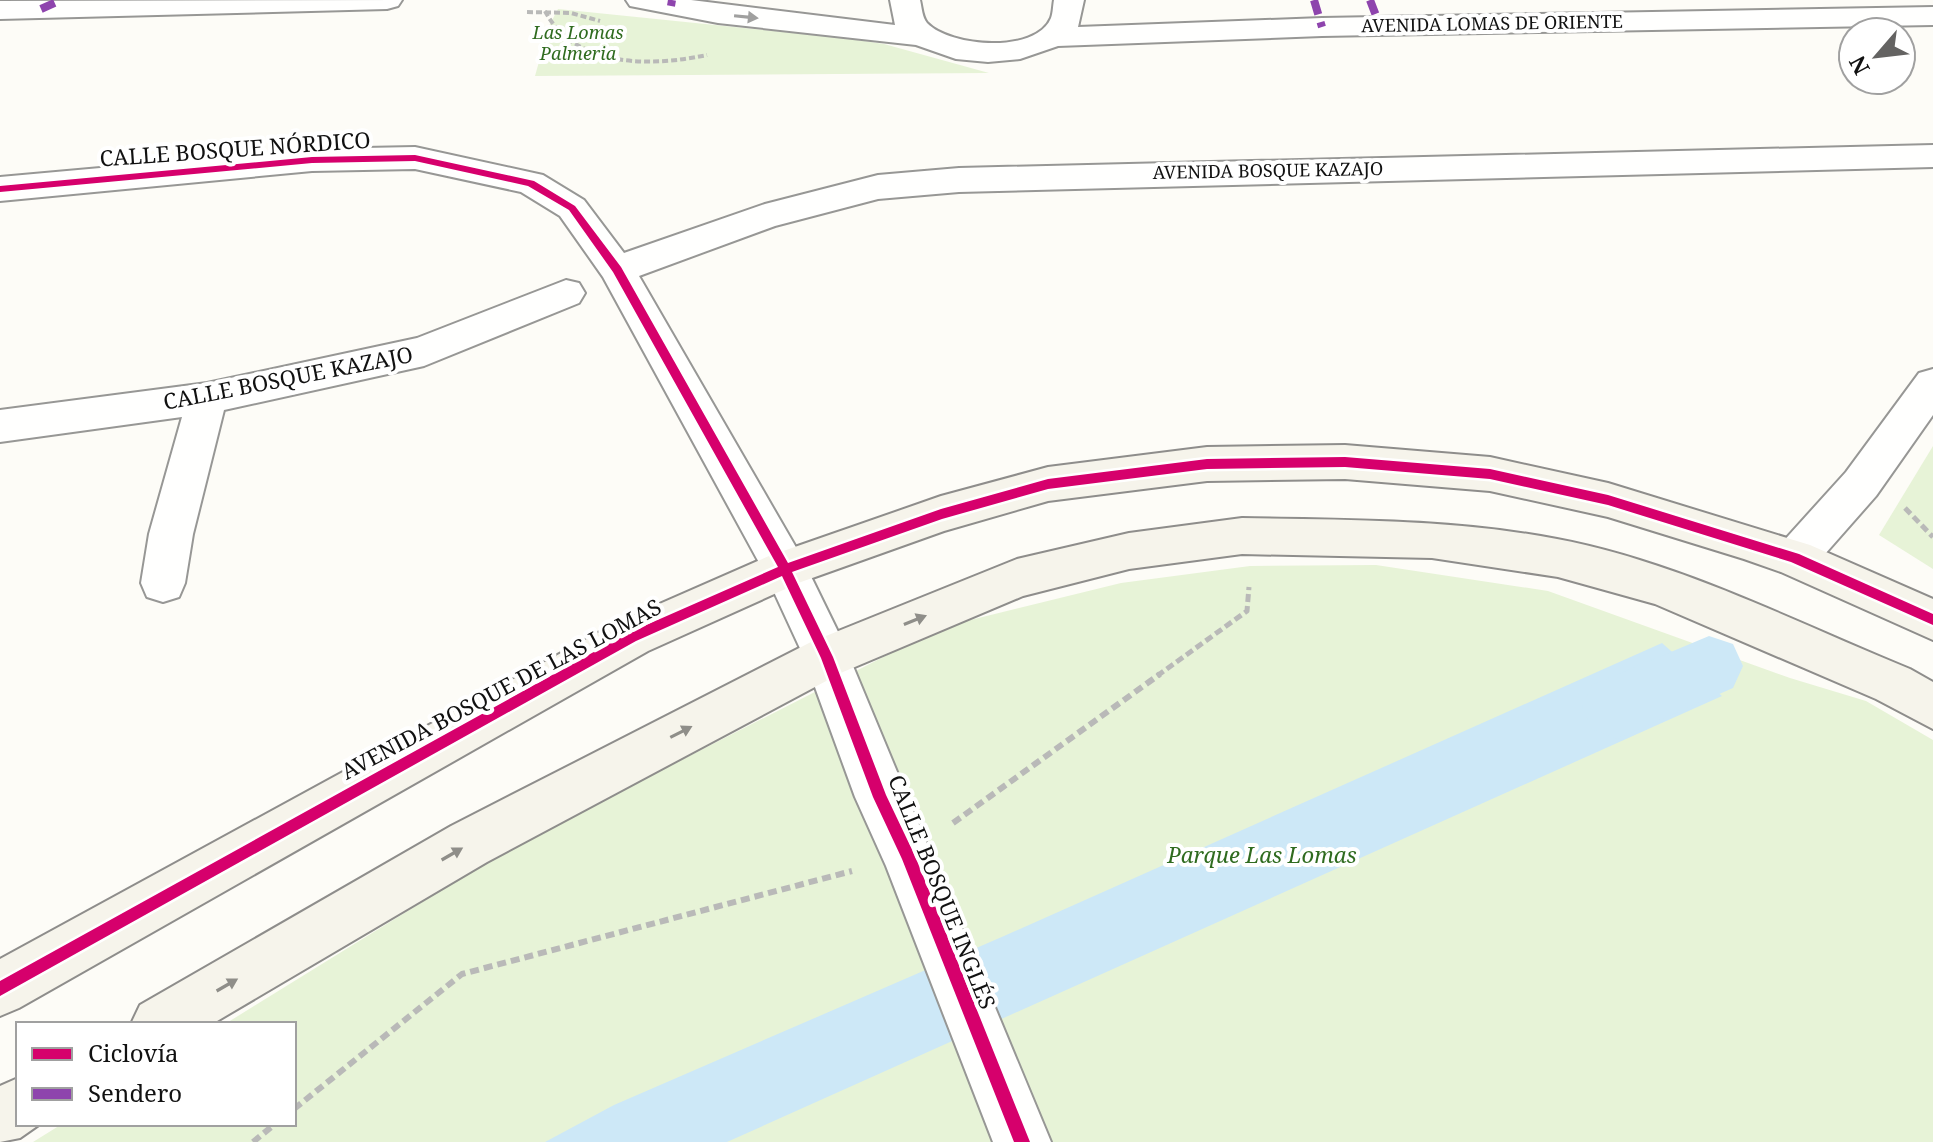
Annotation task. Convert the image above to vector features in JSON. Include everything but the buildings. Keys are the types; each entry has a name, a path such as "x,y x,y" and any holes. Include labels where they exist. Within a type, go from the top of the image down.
{"street":[{"path":"0,10 51,4 387,0"},
{"path":"641,0 671,3 718,14 924,37"},
{"path":"905,0 906,17 924,37"},
{"path":"1051,37 1065,23 1069,0"},
{"name":"AVENIDA LOMAS DE ORIENTE","path":"924,37 946,48 1003,54 1029,48 1051,37 1318,13 1933,16"},
{"name":"AVENIDA BOSQUE KAZAJO","path":"617,270 765,216 878,187 959,180 1933,156"},
{"name":"CALLE BOSQUE NÓRDICO","path":"0,189 312,160 415,158 531,183 572,208 617,270 785,569"},
{"name":"CALLE BOSQUE KAZAJO","path":"0,426 207,398 424,351 566,293"},
{"path":"1795,558 1861,484 1933,384"},
{"path":"163,583 171,534 207,398"},
{"name":"AVENIDA BOSQUE DE LAS LOMAS","path":"0,989 632,637 785,569 941,514 1048,484 1207,464 1345,462 1490,474 1608,500 1795,558 1933,620"},
{"path":"162,1022 469,844 827,657 1017,578 1129,551 1242,536 1432,540 1558,558 1663,587 1893,684 1933,707"},
{"name":"CALLE BOSQUE INGLÉS","path":"785,569 827,657 880,797 908,856 1022,1142"}],"path":[{"path":"527,12 545,11"},
{"path":"296,1107 462,974 908,856 1247,611 1250,566 1242,536"},
{"path":"253,1142 273,1126"}],"green space":[{"name":"Las Lomas Palmeria","path":"558,9 844,38 884,44 989,73 535,76 549,26"},
{"path":"1933,446 1933,569 1879,535"},
{"name":"Parque Las Lomas","path":"1376,565 1548,591 1790,678 1866,701 1933,740 1933,1142 33,1142 59,1126 296,1126 296,1022 228,1022 513,846 942,627 1121,583 1250,566"}],"water":[{"path":"1662,643 1722,696 727,1142 545,1142 614,1105 1004,936"}],"waterway":[{"path":"1616,707 1709,666"}],"marked path":[{"path":"41,9 61,0"},
{"path":"671,6 672,0"},
{"path":"1314,0 1322,27"},
{"path":"1370,0 1380,26"}],"cycle path":[{"path":"0,189 312,160 415,158 531,183 572,208 617,270 785,569 827,657 880,797 908,856 1022,1142"},
{"path":"0,989 632,637 785,569 941,514 1048,484 1207,464 1345,462 1490,474 1608,500 1744,541 1795,558 1933,620"}]}
